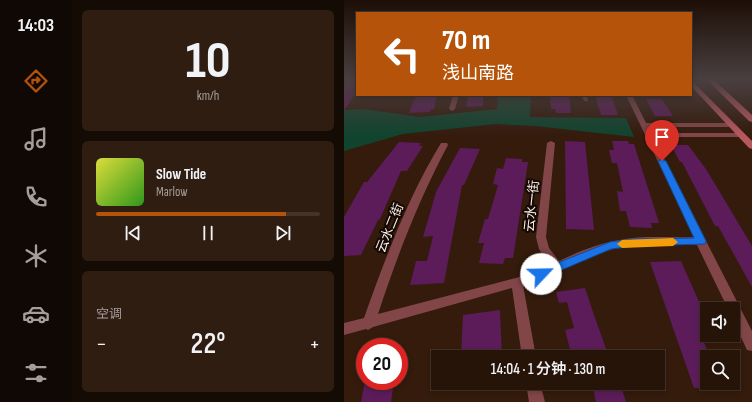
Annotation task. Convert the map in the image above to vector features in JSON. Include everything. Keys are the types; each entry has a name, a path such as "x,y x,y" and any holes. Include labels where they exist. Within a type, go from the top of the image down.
{"street":[{"path":"706,98 752,146"},
{"path":"729,98 752,119"},
{"path":"741,135 752,135"}],"lane":[{"path":"452,109 455,98"},
{"path":"630,98 752,345"},
{"path":"644,125 732,125"},
{"path":"649,134 741,135"},
{"name":"云水一街","path":"551,143 541,237 544,249 557,267"},
{"name":"云水二街","path":"368,324 391,256 411,208 444,145"},
{"path":"344,329 368,324 517,282 610,245 635,242 701,241"},
{"path":"517,282 528,350"},
{"path":"534,390 537,402"}],"green space":[{"path":"498,98 531,98 530,117 626,118 634,137 536,126 495,124 403,134 344,151 344,110 364,109 420,117 497,109"}],"building":[{"path":"344,98 352,98 344,111"},
{"path":"415,98 436,98 434,109 430,110 430,112 409,113"},
{"path":"468,98 483,98 483,106 466,107"},
{"path":"550,98 569,98 571,113 556,113 555,109 551,109"},
{"path":"596,98 612,98 618,115 601,115"},
{"path":"646,99 662,99 673,116 655,116"},
{"path":"565,141 585,142 594,230 566,229"},
{"path":"612,141 628,141 629,144 634,144 659,223 651,223 652,228 630,227 626,211 620,211 617,191 623,192 617,163 612,163 609,150 614,150"},
{"path":"399,142 421,143 419,146 423,146 407,171 401,171 380,219 378,220 361,255 344,256 344,217 364,182 367,182"},
{"path":"671,145 688,145 706,169 752,246 752,287 718,226 715,226 682,162 680,162"},
{"path":"460,148 480,149 464,185 462,185 444,283 410,285 416,261 427,261 433,236 423,237 436,192"},
{"path":"506,158 522,159 522,162 528,162 513,258 505,258 503,264 479,263 484,243 478,243 485,219 488,219 498,185 493,184 497,168 503,169"},
{"path":"681,261 700,304 700,342 704,342 707,350 700,350 700,388 694,388 650,262"},
{"path":"585,288 606,350 570,350 565,330 574,328 567,302 559,303 556,292"},
{"path":"500,310 502,350 461,350 463,315"},
{"path":"363,390 393,390 391,402 361,402"},
{"path":"593,390 622,390 626,402 596,402"}],"slow traffic":[{"path":"622,244 635,242 673,242"}],"route":[{"path":"541,274 610,245 635,242 701,241 662,161"}]}
